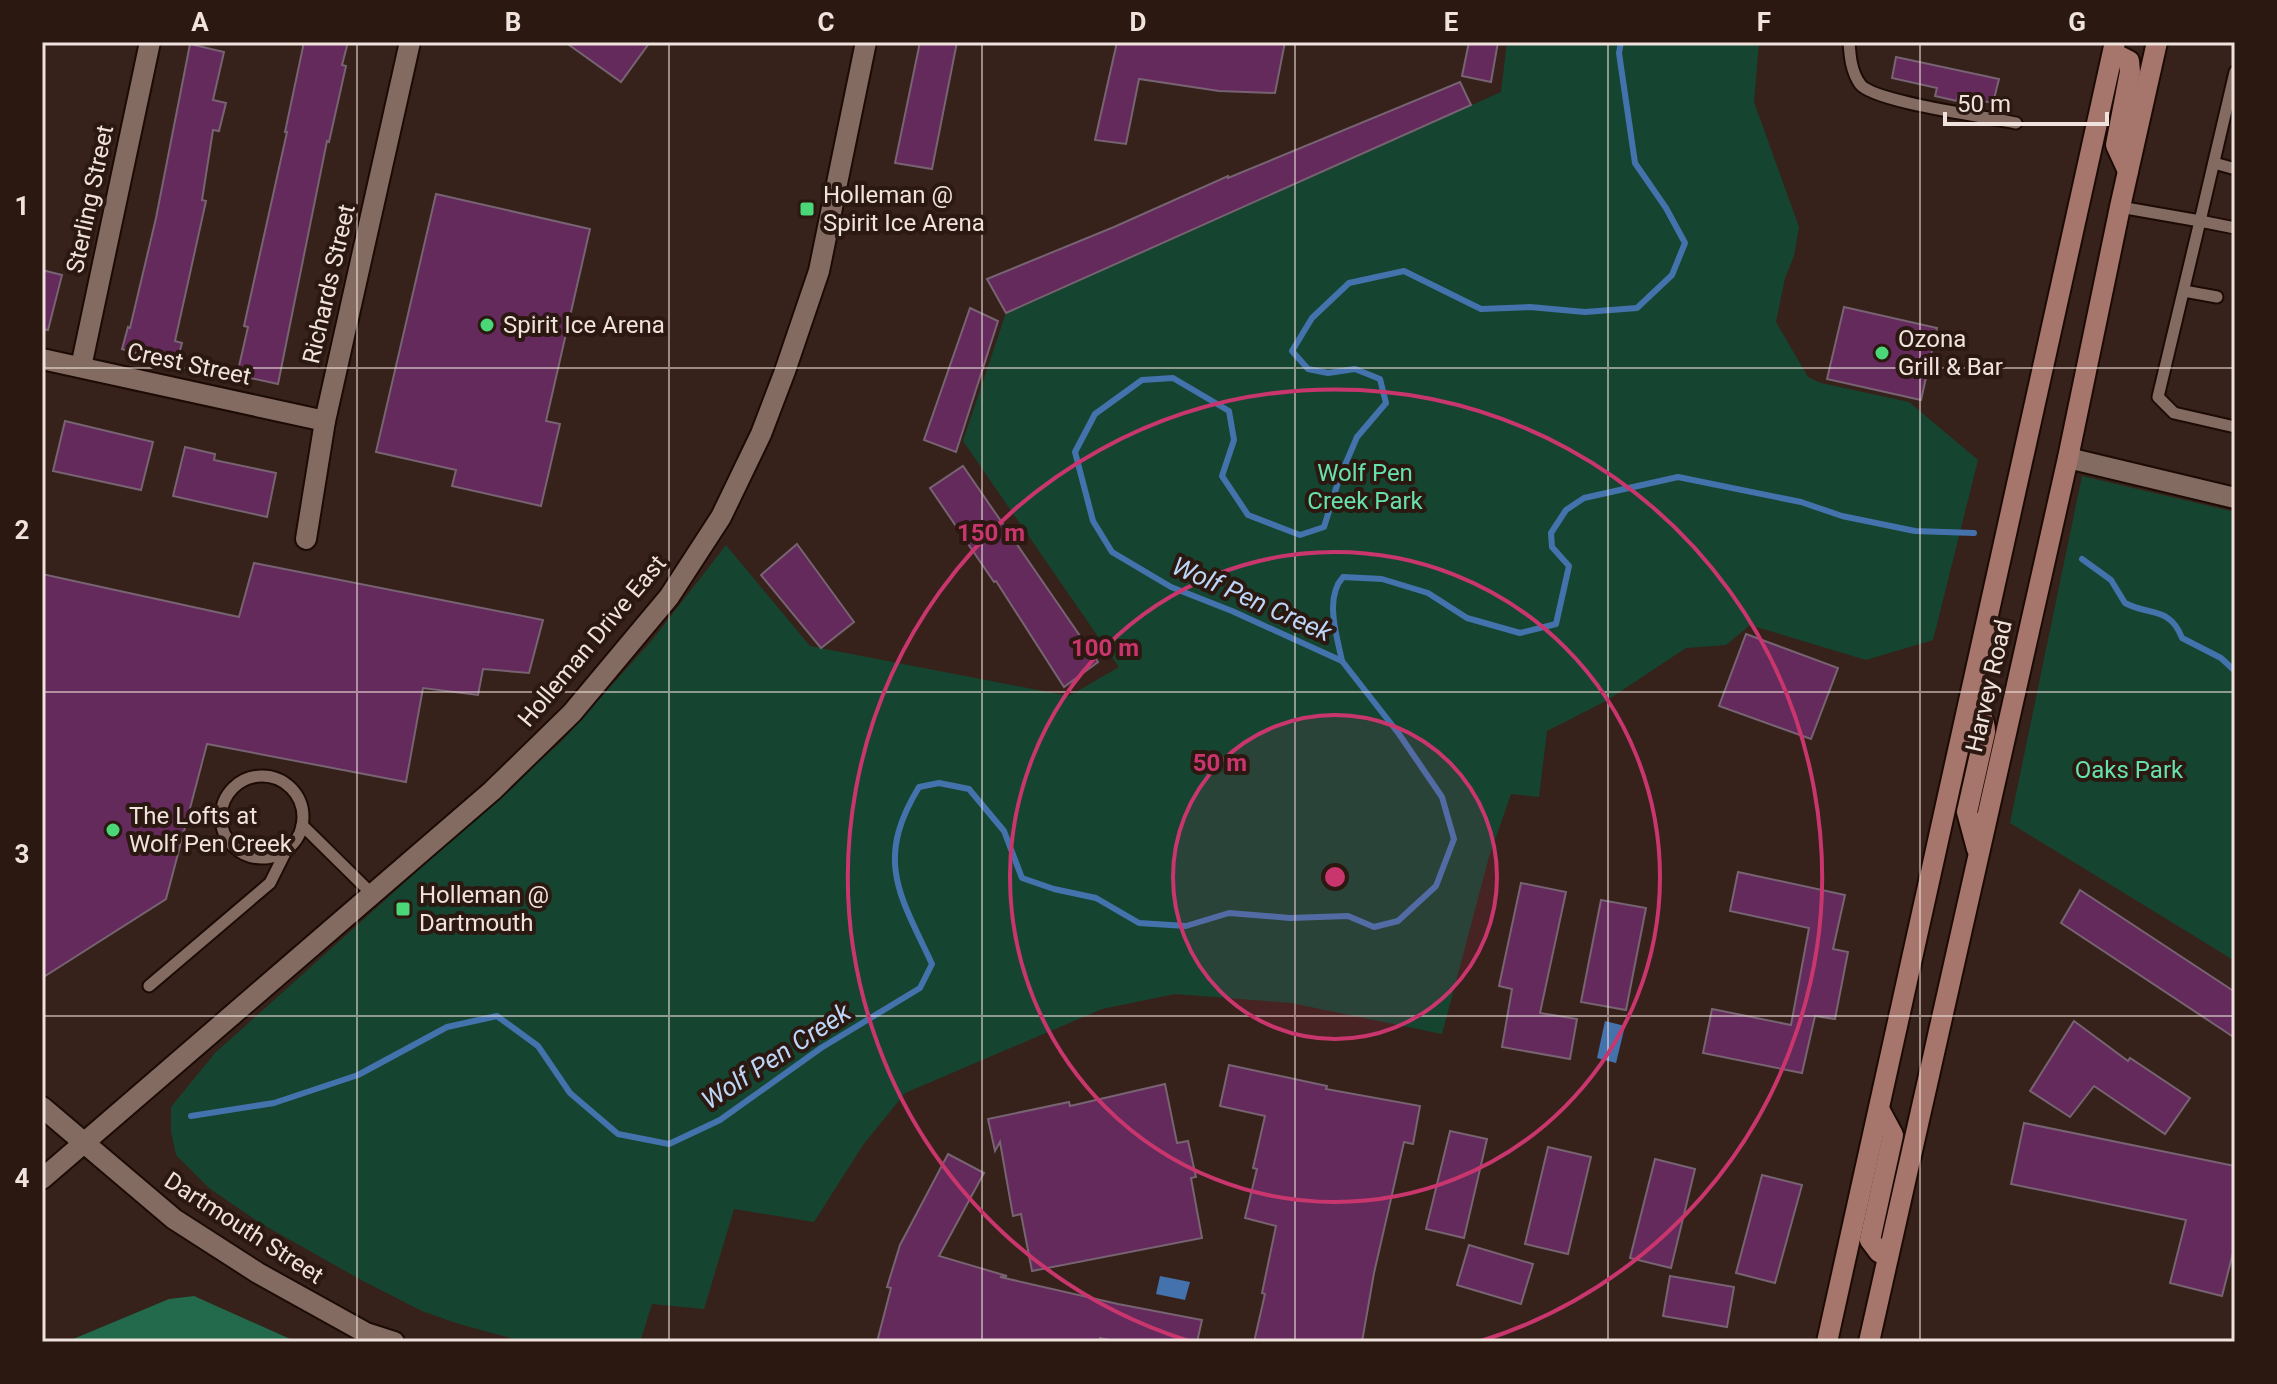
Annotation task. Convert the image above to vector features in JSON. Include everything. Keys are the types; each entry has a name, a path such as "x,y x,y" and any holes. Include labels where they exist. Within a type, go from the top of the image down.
{"main road":[{"name":"Harvey Road","path":"1869,1342 2068,458 2157,42"},
{"name":"Harvey Road","path":"1827,1342 2114,47"},
{"path":"2114,47 2129,61 2130,72 2116,145 2128,171"},
{"path":"1969,712 1985,721 1967,812 1978,852"},
{"path":"1879,1109 1893,1135 1870,1240 1879,1252 1888,1256"}],"street":[{"name":"Sterling Street","path":"81,367 150,42"},
{"name":"Richards Street","path":"306,539 325,421 410,42"},
{"name":"Holleman Drive East","path":"42,1179 492,791 572,713 669,597 721,517 761,434 819,271 866,42"},
{"name":"Crest Street","path":"42,359 325,421"},
{"path":"2068,458 2235,498"},
{"name":"Dartmouth Street","path":"42,1107 174,1219 258,1273 366,1333 394,1342"}],"lane":[{"path":"1849,42 1851,66 1861,86 1888,98 2016,123"},
{"path":"2234,79 2231,111 2220,138 2158,397 2174,413 2235,427"},
{"path":"2220,138 2235,141"},
{"path":"2214,163 2232,168"},
{"path":"2120,207 2235,228"},
{"path":"2184,291 2217,297"},
{"path":"149,986 270,883 286,851 296,841 302,825 301,802 294,791 284,782 271,777 257,776 244,781 225,800 222,826 227,838 247,855 260,858 274,857 286,851"},
{"path":"302,825 372,894"}],"green space":[{"name":"Wolf Pen Creek Park","path":"1507,42 1762,42 1759,43 1754,102 1799,227 1776,322 1808,377 1821,383 1909,402 1978,460 1933,640 1866,660 1750,625 1726,645 1686,648 1606,701 1547,731 1539,797 1511,794 1489,857 1442,1034 1291,1003 1175,994 1102,1009 905,1093 863,1145 814,1222 734,1209 704,1309 652,1304 640,1342 526,1342 422,1311 260,1223 209,1188 176,1155 171,1131 171,1107 215,1053 562,741 653,639 726,545 810,646 1069,696 1119,667 963,441 1006,313 1501,92"},
{"name":"Oaks Park","path":"2082,476 2235,512 2235,961 2010,823"},
{"path":"194,1296 297,1342 66,1342 169,1299"}],"water":[{"path":"1605,1021 1625,1026 1616,1063 1597,1058"},
{"path":"1160,1276 1190,1282 1185,1300 1156,1294"}],"building":[{"path":"304,42 348,42 342,65 346,66 327,141 278,384 237,375 248,327 244,326"},
{"path":"565,42 650,42 621,82"},
{"path":"920,42 957,42 932,169 895,163"},
{"path":"1117,42 1285,42 1275,93 1219,91 1139,79 1126,144 1095,140"},
{"path":"1469,42 1498,42 1491,82 1462,76"},
{"path":"190,44 224,52 213,100 226,103 219,131 213,130 202,200 206,201 175,341 182,343 176,365 122,349 130,328 156,218"},
{"path":"1896,57 1999,79 1993,103 1958,96 1957,101 1935,96 1937,88 1892,78"},
{"path":"1460,82 1471,105 1006,313 987,279 1228,176"},
{"name":"Spirit Ice Arena","path":"436,194 590,229 546,421 560,424 541,506 452,486 456,470 376,452"},
{"path":"42,270 62,275 48,330 42,329"},
{"name":"Ozona Grill & Bar","path":"1844,307 1937,328 1921,400 1827,379"},
{"path":"970,308 998,321 956,452 924,440"},
{"path":"65,421 153,442 141,490 53,471"},
{"path":"185,447 215,454 214,460 276,473 267,517 173,496"},
{"path":"963,466 1098,662 1064,687 996,581 930,488"},
{"path":"797,544 854,622 821,648 761,575"},
{"path":"254,563 543,620 529,673 483,669 478,695 423,688 406,782 207,744 166,899 42,978 42,574 239,617"},
{"path":"1746,634 1838,668 1811,739 1719,706"},
{"path":"1738,872 1845,895 1833,949 1848,952 1835,1019 1815,1016 1802,1073 1703,1053 1712,1009 1791,1025 1809,928 1730,911"},
{"path":"1521,883 1566,892 1540,1013 1577,1019 1570,1059 1502,1047 1512,989 1499,986"},
{"path":"2080,890 2235,992 2235,1038 2061,923"},
{"path":"1601,900 1646,908 1626,1010 1581,1002"},
{"path":"2074,1021 2128,1061 2130,1058 2190,1098 2165,1134 2094,1086 2070,1117 2030,1091"},
{"path":"1229,1065 1327,1086 1326,1089 1420,1106 1413,1144 1404,1142 1374,1273 1362,1342 1254,1342 1276,1226 1245,1218 1265,1116 1220,1106"},
{"path":"1165,1084 1177,1143 1188,1141 1196,1177 1191,1178 1202,1238 1032,1271 1021,1214 1013,1216 1000,1142 995,1151 988,1119 1069,1102 1070,1106"},
{"path":"2024,1123 2235,1166 2235,1245 2222,1296 2170,1283 2186,1220 2011,1184"},
{"path":"1450,1131 1487,1139 1464,1238 1426,1229"},
{"path":"1548,1147 1591,1157 1568,1254 1525,1244"},
{"path":"948,1154 984,1173 939,1256 1007,1276 1000,1277 1202,1320 1197,1342 1119,1342 1100,1338 1099,1342 877,1342 891,1288 887,1287 900,1245"},
{"path":"1655,1159 1695,1169 1671,1268 1630,1258"},
{"path":"1762,1175 1802,1185 1775,1283 1736,1273"},
{"path":"1469,1245 1533,1264 1521,1304 1457,1285"},
{"path":"1670,1276 1734,1287 1727,1327 1663,1316"}],"waterway":[{"name":"Wolf Pen Creek","path":"191,1116 274,1103 358,1075 447,1027 497,1016 538,1046 570,1093 618,1134 669,1144 720,1120 821,1048 920,988 932,964 902,897 895,857 905,813 919,787 939,783 969,789 1004,831 1022,878 1096,898 1139,923 1186,926 1229,913 1290,918 1348,916 1374,927 1398,921 1436,886 1454,839 1442,797 1399,734 1342,661 1171,587 1112,552 1093,521 1075,452 1095,414 1142,380 1173,378 1229,411 1234,440 1222,476 1248,515 1300,535 1324,527 1339,479 1357,437 1386,403 1380,379 1355,369 1328,373 1308,369 1292,351 1312,318 1349,283 1404,271 1481,309 1530,307 1585,312 1637,308 1672,275 1685,243 1666,208 1635,163 1619,53 1621,42"},
{"path":"1342,661 1333,606 1337,586 1343,577 1382,579 1428,593 1467,618 1520,633 1556,624 1569,566 1552,547 1551,533 1566,510 1584,498 1678,477 1801,502 1842,516 1915,531 1974,533"},
{"path":"2082,559 2111,580 2125,603 2165,616 2182,638 2221,658 2235,671"}],"place":[{"name":"Holleman @ Spirit Ice Arena","path":"807,209"},
{"name":"Spirit Ice Arena","path":"487,325"},
{"name":"Ozona Grill & Bar","path":"1882,353"},
{"name":"The Lofts at Wolf Pen Creek","path":"113,830"},
{"name":"Holleman @ Dartmouth","path":"403,909"}]}
